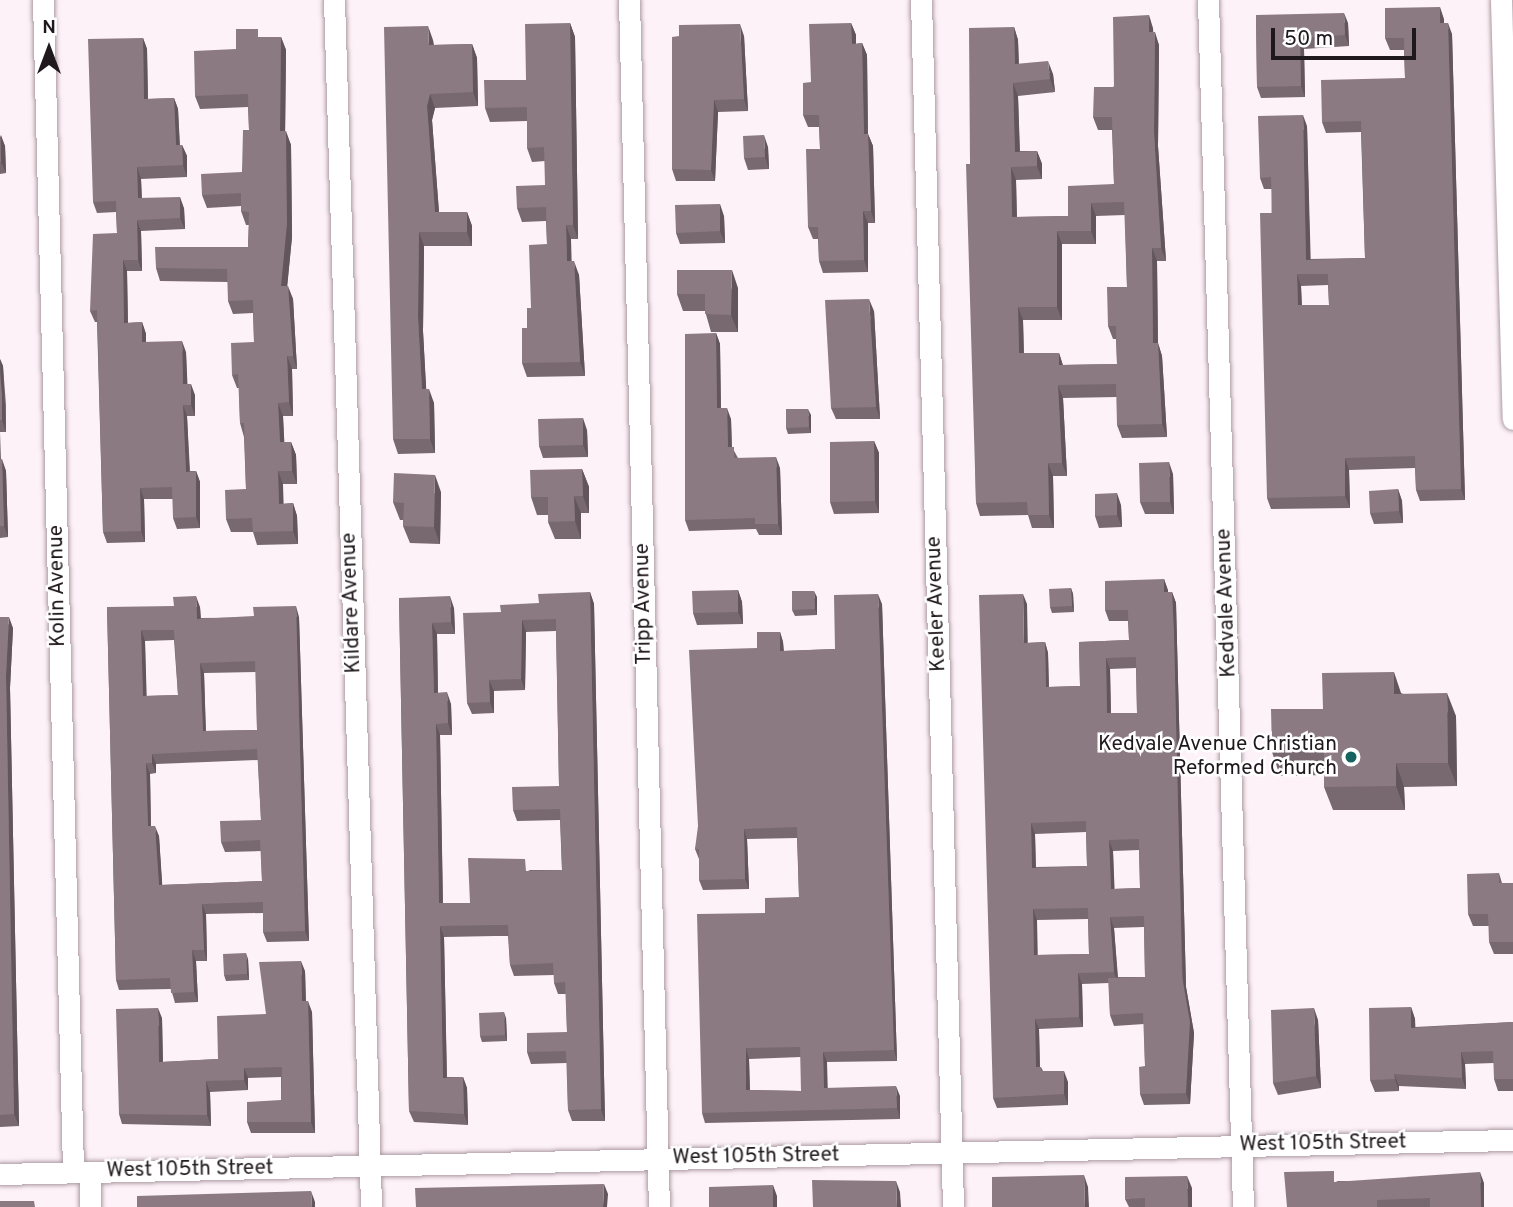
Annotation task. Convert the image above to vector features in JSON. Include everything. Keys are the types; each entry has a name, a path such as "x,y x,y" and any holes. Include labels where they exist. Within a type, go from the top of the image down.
{"street":[{"name":"Kolin Avenue","path":"43,0 81,1172 90,1207"},
{"name":"Kildare Avenue","path":"334,0 371,1207"},
{"name":"Tripp Avenue","path":"629,0 659,1207"},
{"name":"Keeler Avenue","path":"921,0 953,1207"},
{"name":"Kedvale Avenue","path":"1208,0 1243,1207"},
{"path":"1501,0 1513,419"},
{"name":"West 105th Street","path":"0,1174 1513,1140"}],"building":[{"path":"1440,7 1440,23 1448,23 1461,489 1416,490 1415,456 1345,458 1345,496 1267,498 1260,213 1272,213 1271,177 1260,178 1258,116 1303,115 1306,260 1365,258 1361,121 1322,122 1321,80 1405,78 1404,38 1385,38 1385,8","holes":["1297,274 1328,274 1329,305 1298,305"]},
{"path":"1344,13 1345,35 1300,38 1301,86 1257,87 1256,15"},
{"path":"1149,15 1149,32 1155,32 1154,133 1161,248 1152,248 1153,343 1158,343 1162,424 1117,425 1116,384 1058,385 1062,463 1048,463 1049,515 1028,515 1027,502 976,503 966,164 970,164 969,28 1014,27 1015,64 1048,61 1050,79 1013,83 1015,152 1037,151 1037,166 1011,167 1012,217 1068,216 1068,186 1114,184 1112,117 1093,117 1094,87 1114,87 1113,17","holes":["1124,202 1127,287 1107,287 1108,326 1116,326 1117,364 1059,365 1059,353 1019,353 1018,307 1057,307 1057,231 1091,231 1091,203"]},
{"path":"570,23 573,225 566,225 567,261 574,261 580,362 522,363 522,328 527,328 527,308 531,308 529,245 547,244 546,207 517,208 516,186 545,185 544,147 527,148 527,107 485,108 484,80 526,80 525,24"},
{"path":"851,23 852,44 862,43 864,134 868,134 871,211 863,211 864,260 819,261 818,227 808,227 806,149 820,149 819,115 803,115 803,83 811,82 809,24"},
{"path":"740,24 744,99 714,100 711,170 672,169 672,37 679,36 679,25"},
{"path":"428,26 429,45 472,44 473,92 430,94 427,106 435,212 467,212 467,232 419,232 418,317 422,389 429,389 430,439 393,439 384,27"},
{"path":"236,29 258,29 258,37 281,37 280,131 286,131 287,224 281,286 288,286 293,356 287,356 289,402 278,403 280,442 291,442 292,471 278,471 279,504 293,503 293,531 253,532 252,518 226,519 225,490 246,489 244,423 240,423 238,374 232,375 231,343 254,342 253,300 228,301 227,269 156,268 155,247 248,247 249,212 241,211 241,193 202,195 201,174 242,172 243,130 249,130 248,94 195,96 194,51 236,49"},
{"path":"143,38 144,99 174,98 176,145 182,145 183,165 137,167 138,198 180,197 180,218 137,220 138,260 123,260 124,323 142,322 142,342 182,341 183,384 191,384 191,405 183,405 186,472 196,471 196,517 173,518 172,487 140,488 141,531 103,532 97,310 90,311 93,234 117,233 116,201 93,202 88,39"},
{"path":"764,135 765,157 744,158 743,136"},
{"path":"720,204 720,231 676,233 675,205"},
{"path":"677,270 732,270 731,315 705,314 705,294 677,294"},
{"path":"869,299 876,407 831,408 825,300"},
{"path":"716,333 717,408 727,408 728,447 734,447 734,458 776,457 778,524 755,524 755,518 685,520 685,334"},
{"path":"0,374 2,394 2,420 0,420"},
{"path":"786,409 808,409 809,427 786,428"},
{"path":"583,418 583,445 539,446 538,419"},
{"path":"874,441 875,501 830,502 830,442"},
{"path":"2,459 4,526 0,526"},
{"path":"1169,462 1170,502 1140,502 1139,463"},
{"path":"582,469 583,496 574,496 575,521 548,522 548,497 531,497 530,470"},
{"path":"394,473 435,475 434,527 403,526 404,503 393,502"},
{"path":"1398,489 1399,511 1370,513 1369,491"},
{"path":"1117,493 1117,515 1095,516 1095,494"},
{"path":"1164,579 1164,592 1172,592 1182,976 1190,1022 1186,1093 1140,1094 1139,1067 1145,1066 1143,1013 1110,1015 1108,978 1145,977 1144,916 1110,917 1114,972 1078,973 1079,1017 1035,1019 1036,1067 1041,1067 1041,1071 1064,1071 1064,1094 993,1098 979,595 1023,594 1024,643 1045,642 1046,687 1080,686 1079,642 1129,640 1128,610 1105,610 1105,581","holes":["1136,657 1137,713 1107,713 1106,658","1086,821 1087,866 1032,868 1031,823","1139,839 1140,888 1111,889 1109,840","1088,908 1089,954 1034,955 1033,909"]},
{"path":"1071,588 1072,606 1050,607 1049,589"},
{"path":"738,590 738,612 693,613 692,591"},
{"path":"792,591 814,591 815,609 792,610"},
{"path":"590,592 601,1109 568,1110 566,1051 527,1052 527,1033 567,1032 565,982 554,983 553,963 510,965 508,925 491,925 440,926 443,1078 463,1077 464,1114 409,1111 399,598 450,596 451,622 432,623 434,693 447,692 448,723 436,724 439,903 470,903 468,858 525,859 526,871 562,870 560,809 513,810 512,787 559,786 556,619 522,620 521,679 489,680 490,702 467,703 463,613 501,612 500,605 539,603 538,594"},
{"path":"878,594 894,1050 823,1052 824,1088 896,1086 897,1108 702,1113 697,914 765,913 765,898 799,897 797,827 744,829 745,879 699,880 699,849 695,849 698,826 689,650 757,648 757,632 780,632 780,651 835,649 834,595","holes":["800,1047 801,1091 746,1090 746,1048"]},
{"path":"196,596 197,619 254,616 253,607 296,606 305,931 263,932 263,902 202,904 204,950 192,950 194,992 171,993 170,978 116,980 107,607 174,606 173,597","holes":["141,630 174,630 178,695 143,696","255,661 257,730 203,731 200,663","257,749 261,820 220,821 221,842 260,840 262,881 159,885 155,826 148,826 146,763 152,763 152,754"]},
{"path":"0,617 9,617 6,676 14,1114 0,1115"},
{"path":"1394,672 1394,694 1447,693 1448,763 1396,763 1396,786 1324,787 1324,752 1272,752 1271,709 1323,709 1322,673"},
{"path":"1499,873 1499,883 1513,883 1513,942 1489,942 1488,914 1468,914 1467,874"},
{"path":"246,953 247,974 224,975 223,954"},
{"path":"301,961 302,1001 308,1001 311,1122 247,1122 247,1102 281,1100 282,1067 244,1068 244,1080 206,1081 207,1115 119,1114 116,1009 158,1008 159,1062 218,1059 217,1016 266,1014 259,962"},
{"path":"1411,1007 1411,1028 1513,1022 1513,1079 1494,1079 1493,1051 1461,1052 1462,1078 1394,1074 1395,1079 1370,1080 1369,1008"},
{"path":"1314,1008 1316,1076 1273,1083 1271,1010"},
{"path":"504,1012 505,1035 480,1036 479,1013"},
{"path":"1334,1171 1334,1182 1480,1172 1481,1207 1430,1207 1430,1198 1377,1200 1377,1207 1287,1207 1284,1172"},
{"path":"1084,1175 1085,1207 992,1207 992,1177"},
{"path":"1187,1176 1188,1207 1145,1207 1145,1198 1125,1199 1125,1177"},
{"path":"812,1180 896,1181 897,1207 813,1207"},
{"path":"604,1184 603,1207 416,1207 415,1188"},
{"path":"773,1185 773,1207 709,1207 709,1187"},
{"path":"311,1191 312,1207 137,1207 137,1196"},
{"path":"0,1201 34,1201 35,1207 0,1207"}],"place":[{"name":"Kedvale Avenue Christian Reformed Church","path":"1351,757"}]}
